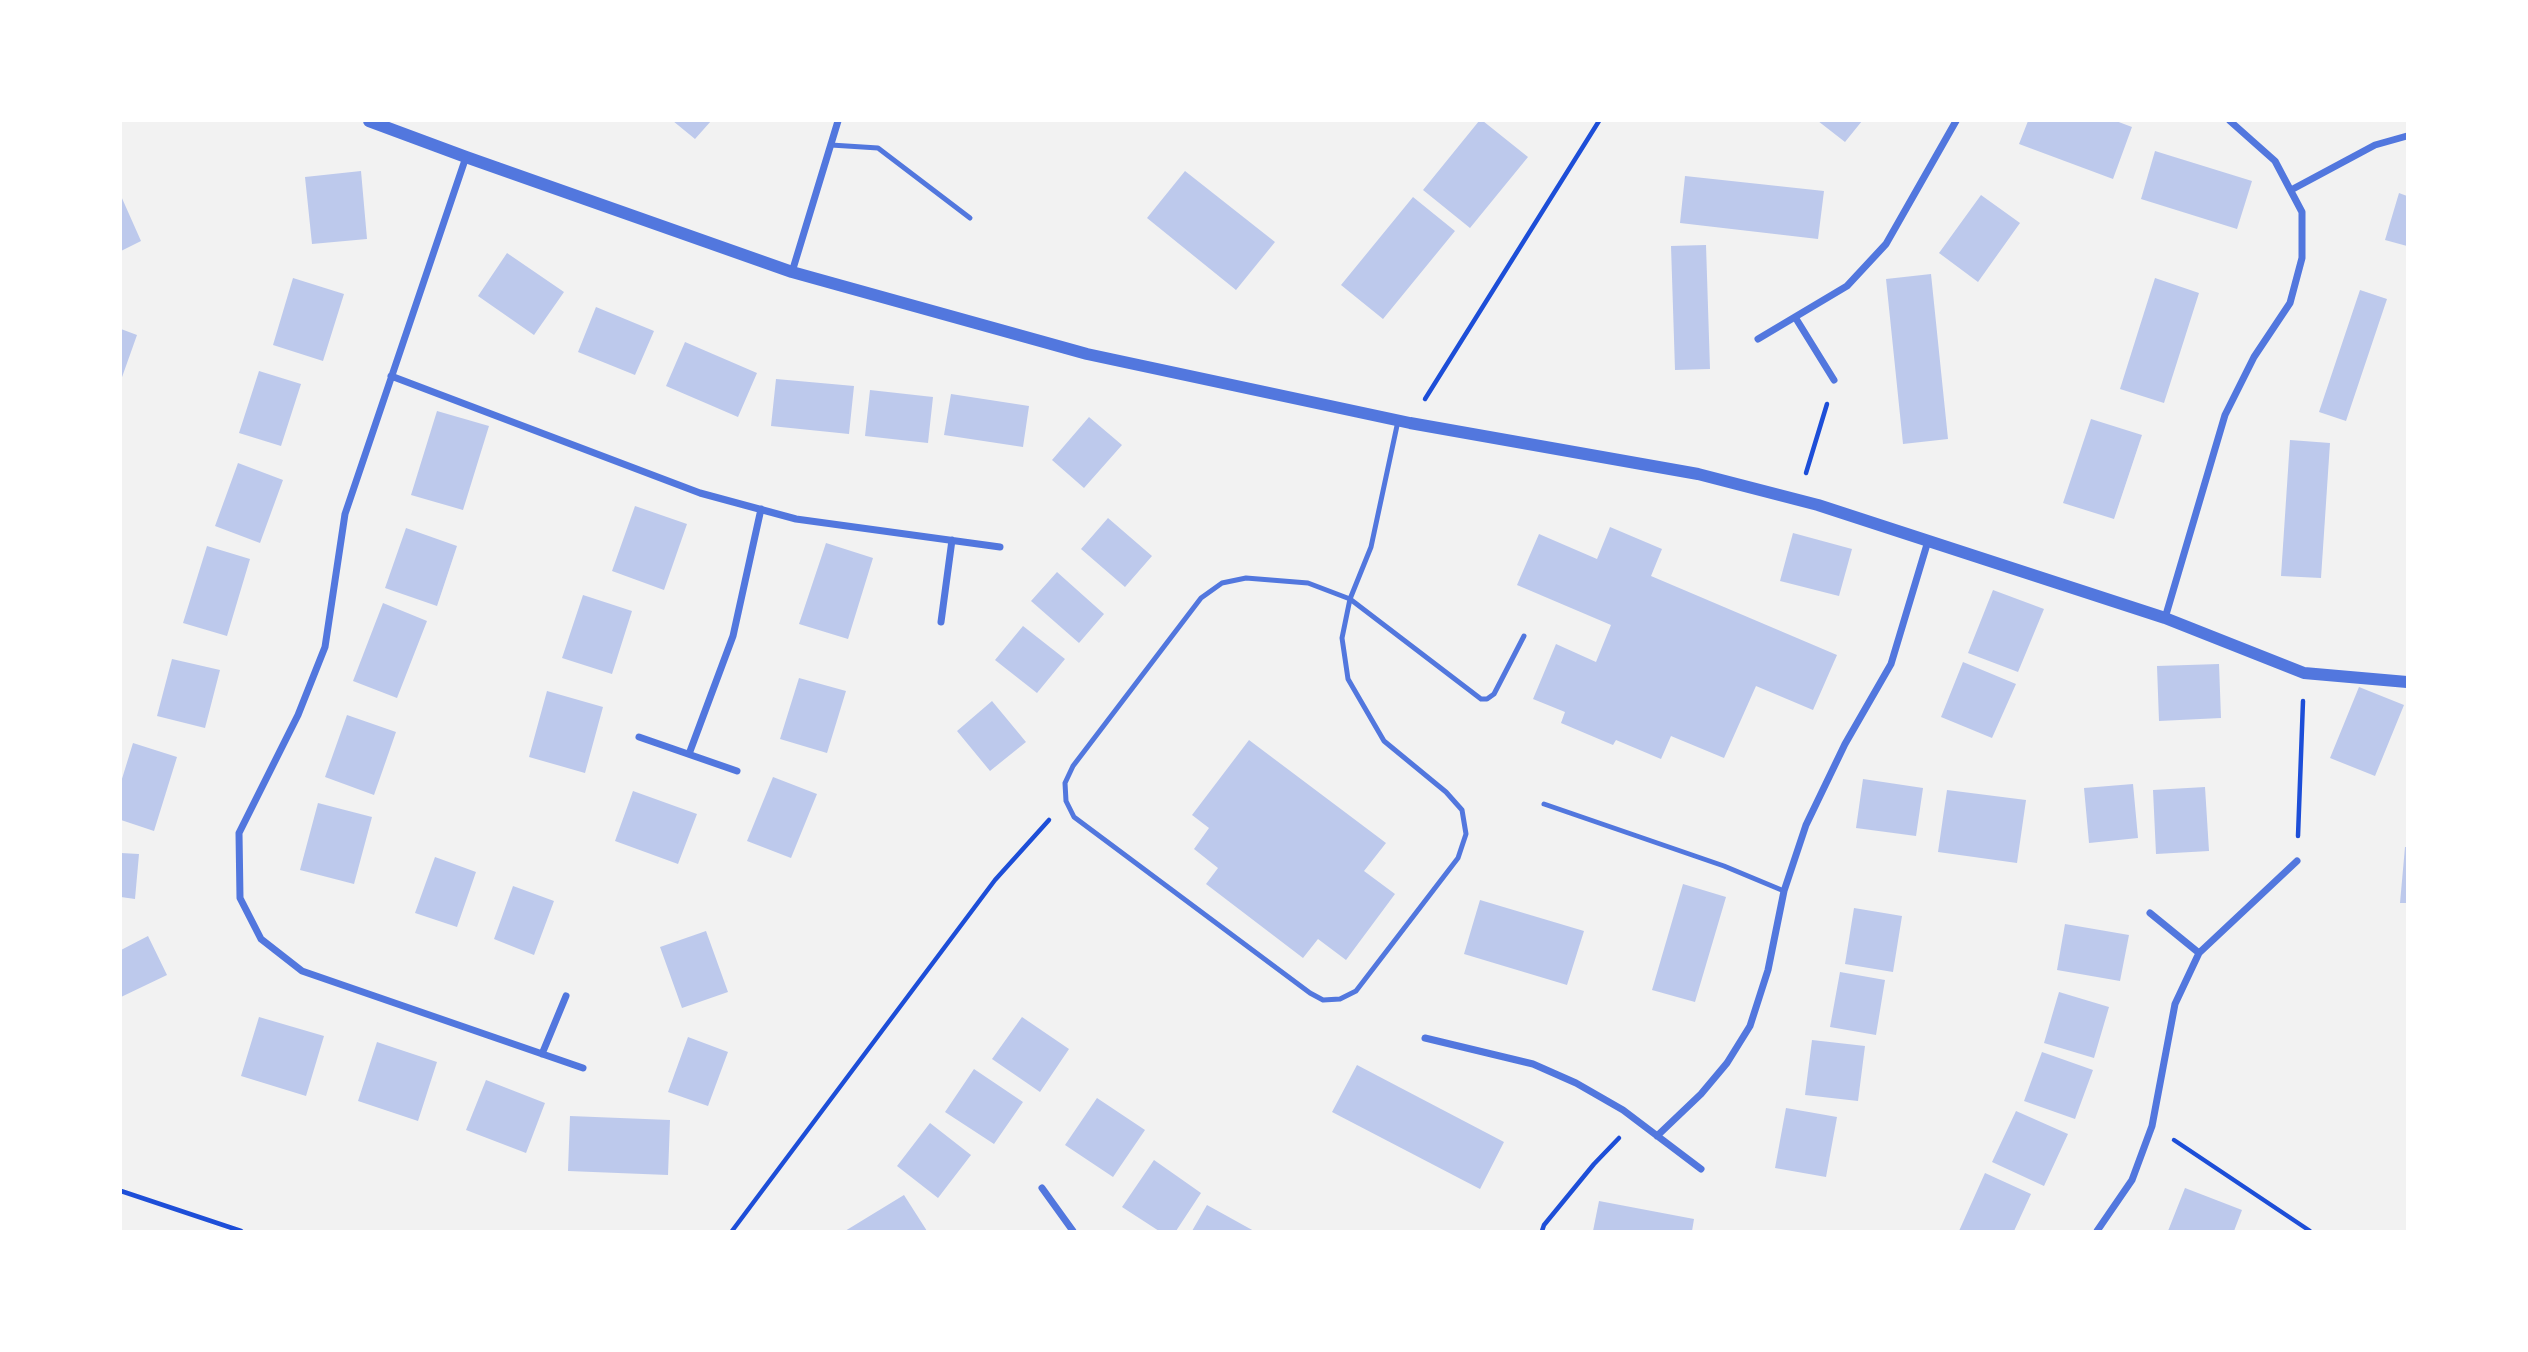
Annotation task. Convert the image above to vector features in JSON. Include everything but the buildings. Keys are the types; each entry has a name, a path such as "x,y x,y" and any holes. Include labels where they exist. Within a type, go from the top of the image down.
{"street":[{"path":"369,121 792,271 1087,355 1404,422 1698,474 1798,500 2165,618 2304,673 2407,682"},
{"path":"792,271 838,121"},
{"path":"1758,339 1847,286 1886,244 1956,121"},
{"path":"2165,618 2225,415 2254,357 2290,303 2302,258 2302,212 2291,190 2275,161 2230,121"},
{"path":"2291,190 2375,145 2407,136"},
{"path":"466,157 345,514 325,648 298,715 239,832 240,898 261,939 302,971 583,1068"},
{"path":"1795,317 1834,380"},
{"path":"391,376 700,493 796,519 1000,547"},
{"path":"689,754 733,636 761,509"},
{"path":"941,622 952,540"},
{"path":"1657,1136 1701,1094 1727,1063 1750,1026 1768,970 1784,891 1806,825 1845,744 1891,664 1928,541"},
{"path":"639,737 737,771"},
{"path":"2097,1231 2132,1180 2152,1126 2175,1004 2199,953 2297,861"},
{"path":"2150,913 2199,953"},
{"path":"542,1054 566,996"},
{"path":"1425,1038 1533,1064 1576,1083 1636,1120 1701,1169"},
{"path":"1042,1188 1070,1230"}],"lane":[{"path":"831,145 878,148 970,218"},
{"path":"1404,422 1371,547 1350,599 1342,638 1348,679 1384,741 1446,792 1462,810 1466,834 1458,858 1356,991 1340,999 1323,1000 1310,993 1074,817 1066,801 1065,783 1073,765 1202,598 1222,583 1246,578 1308,583 1350,599 1481,699 1487,699 1494,694 1524,636"},
{"path":"1544,804 1724,866 1784,891"}],"path":[{"path":"1404,422 1599,121"},
{"path":"1798,500 1834,380"},
{"path":"2297,861 2304,673"},
{"path":"732,1231 995,880 1066,801"},
{"path":"1542,1231 1594,1164 1636,1120"},
{"path":"2152,1126 2310,1231"},
{"path":"121,1191 241,1231"}]}
